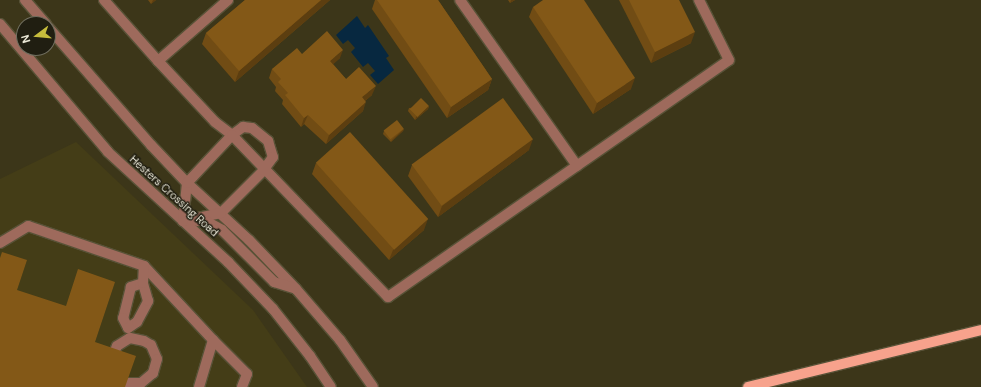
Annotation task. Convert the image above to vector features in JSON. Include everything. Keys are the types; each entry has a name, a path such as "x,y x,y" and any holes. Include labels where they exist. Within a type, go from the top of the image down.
{"main road":[{"path":"748,387 981,330"}],"street":[{"path":"25,0 39,16"},
{"path":"104,0 215,122 232,136 263,171 388,297 729,60 699,0"},
{"path":"158,61 228,0"},
{"path":"460,0 577,166"},
{"name":"Hesters Crossing Road","path":"0,24 108,152 228,262 273,309 310,356 331,387"},
{"name":"Hesters Crossing Road","path":"56,36 112,103 187,183 221,214 296,289 340,340 373,387"},
{"path":"247,126 268,141 273,157 263,171 221,214 183,221 187,183 232,136 247,126"},
{"path":"183,221 206,221 222,230 274,282 296,289"},
{"path":"0,243 28,226 144,266 247,374 242,387"},
{"path":"128,328 137,322 148,301 143,283 144,266"},
{"path":"130,338 128,328 123,318 131,287 143,283"},
{"path":"111,360 117,346 130,338 137,338 151,345 157,359 153,373 142,383 127,383"},
{"path":"199,387 213,340"}],"shaded area":[{"path":"76,142 253,310 307,387 0,387 0,179"}],"water":[{"path":"357,16 365,28 368,25 389,56 386,58 394,70 378,84 370,75 375,71 368,63 363,67 351,52 355,48 348,40 343,44 336,35"}],"building":[{"path":"245,0 321,0 239,71 206,33"},
{"path":"377,0 438,0 492,79 451,107"},
{"path":"543,0 584,0 635,78 597,103 533,7"},
{"path":"629,0 679,0 695,32 655,52"},
{"path":"327,31 343,50 330,61 346,79 359,67 376,86 362,97 366,102 329,135 308,115 304,118 285,95 288,93 278,82 281,79 272,69 297,48 302,54"},
{"path":"421,98 429,106 417,117 410,109"},
{"path":"503,98 533,139 442,206 412,164"},
{"path":"397,120 404,129 390,139 384,130"},
{"path":"350,132 428,219 394,250 316,163"},
{"path":"2,252 27,260 17,290 66,306 78,269 115,282 95,342 136,356 125,387 0,387 0,258"}]}
